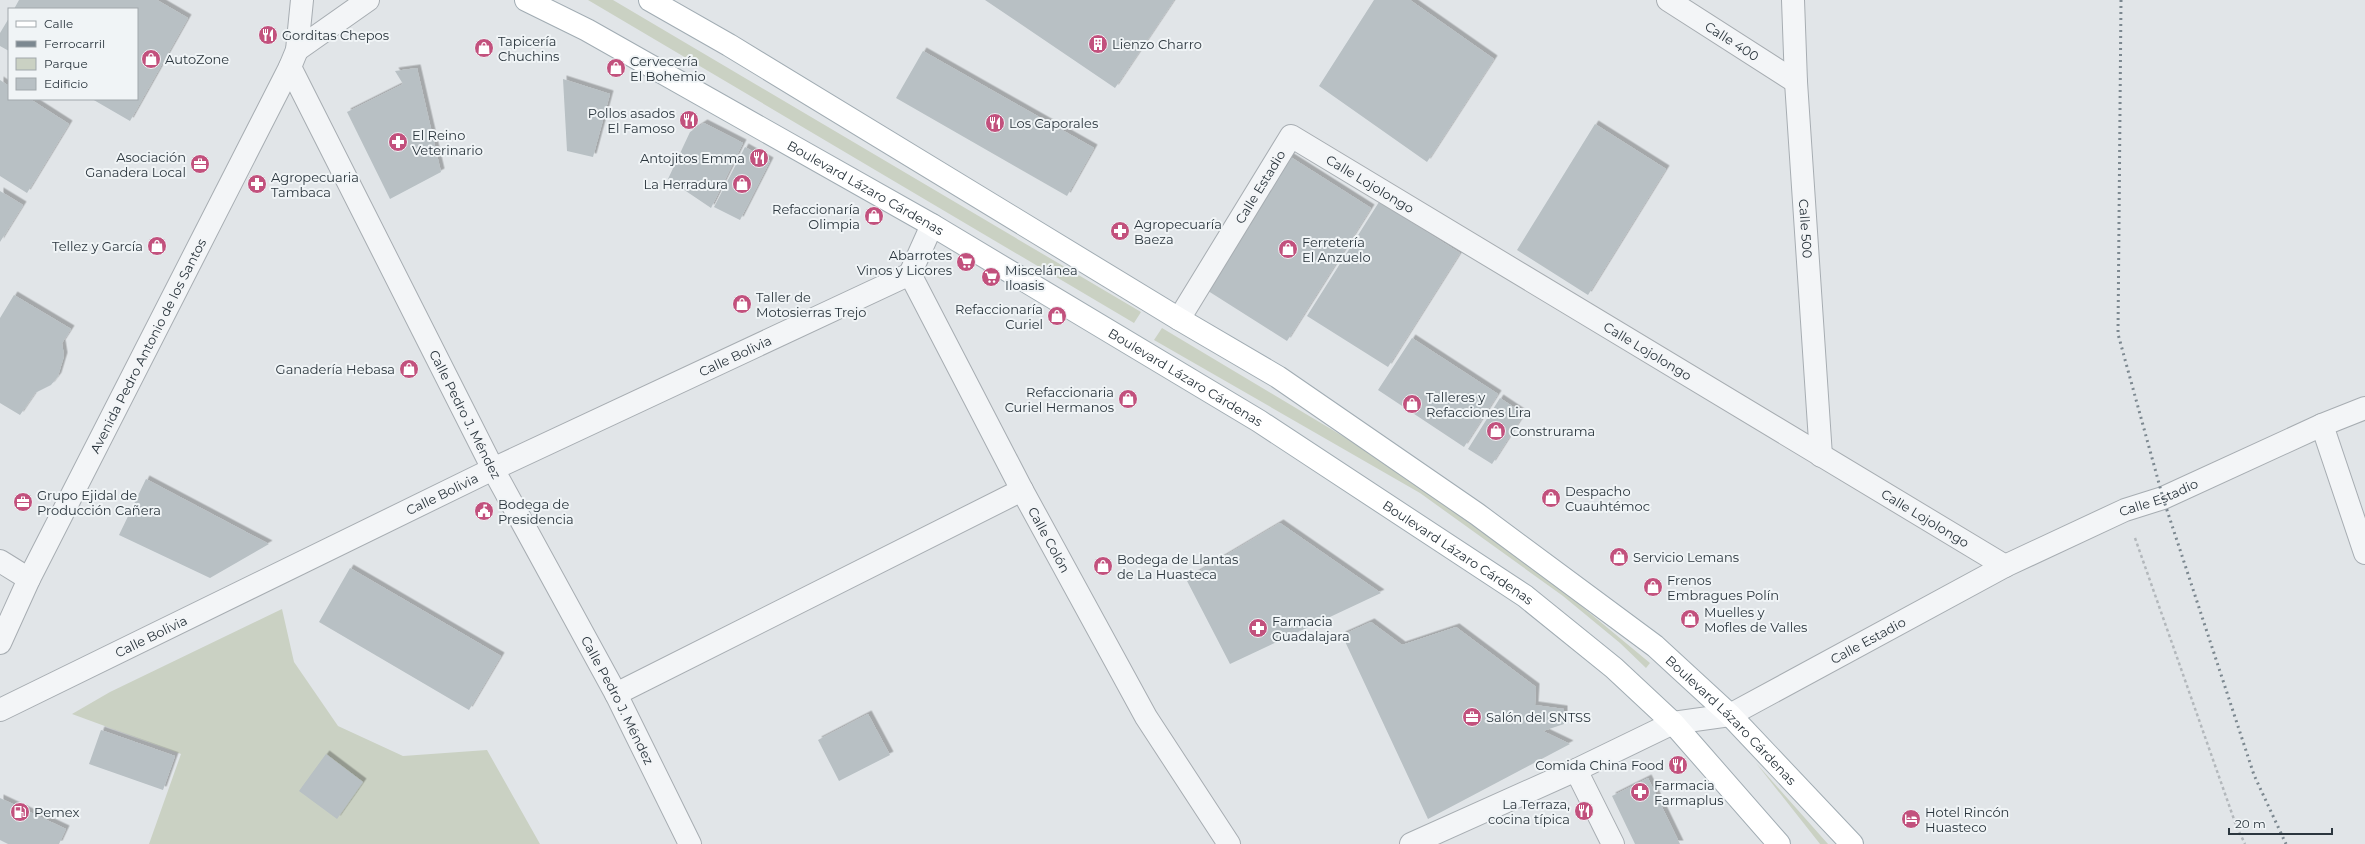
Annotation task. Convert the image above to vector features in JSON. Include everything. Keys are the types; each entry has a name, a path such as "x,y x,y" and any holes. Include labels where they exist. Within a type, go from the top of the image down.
{"main road":[{"name":"Boulevard Lázaro Cárdenas","path":"526,0 587,30 932,225 1259,421 1518,592 1614,668 1673,723 1779,844"},
{"name":"Boulevard Lázaro Cárdenas","path":"650,0 729,45 1179,319 1278,377 1477,514 1655,646 1730,715 1852,844"}],"street":[{"path":"293,58 302,0"},
{"path":"293,58 368,0"},
{"name":"Calle 400","path":"1668,0 1796,82"},
{"name":"Calle 500","path":"1793,0 1796,82 1821,456"},
{"name":"Calle Pedro J. Méndez","path":"293,58 493,469 616,694 690,844"},
{"name":"Avenida Pedro Antonio de los Santos","path":"0,643 29,579 293,58"},
{"name":"Calle Estadio","path":"1179,319 1291,136"},
{"name":"Calle Lojolongo","path":"1291,136 2005,566"},
{"path":"910,274 932,225"},
{"name":"Calle Bolivia","path":"0,710 493,469 910,274"},
{"name":"Calle Colón","path":"910,274 1022,490 1146,717 1229,844"},
{"name":"Calle Estadio","path":"1411,844 1576,770 1673,723 1730,715 2005,566 2126,510 2163,498 2322,425 2365,408"},
{"path":"2322,425 2365,553"},
{"path":"616,694 1022,490"},
{"path":"0,561 29,579"},
{"path":"1576,770 1613,844"}],"path":[{"path":"2126,510 2236,825 2245,844"}],"green space":[{"path":"588,0 613,0 1141,312 1134,323"},
{"path":"1162,328 1366,450 1533,566 1650,663 1646,668 1620,643 1563,596 1420,493 1154,340"},
{"path":"282,609 294,662 338,726 403,756 487,750 540,844 149,844 181,754 72,714 110,692"},
{"path":"1756,763 1828,844 1820,844"}],"building":[{"name":"AutoZone","path":"19,0 157,0 188,18 130,121 94,100 138,100 138,8 15,8"},
{"name":"Lienzo Charro","path":"985,0 1174,0 1115,88"},
{"path":"1374,0 1410,0 1494,59 1427,162 1319,86"},
{"path":"8,20 8,50 0,46 0,33"},
{"name":"Los Caporales","path":"923,51 1094,148 1067,196 896,98"},
{"name":"El Reino Veterinario","path":"417,68 441,172 390,199 347,112 403,84 395,71"},
{"path":"563,79 610,94 593,157 567,151"},
{"path":"0,80 8,85 8,100 32,100 69,124 27,193 0,176"},
{"path":"704,123 743,143 711,208 668,179 690,132"},
{"path":"1595,124 1666,169 1588,295 1517,250"},
{"name":"La Herradura","path":"745,147 770,161 740,220 714,207"},
{"name":"Ferretería El Anzuelo","path":"1289,156 1371,208 1287,341 1205,289"},
{"path":"0,191 23,205 0,242"},
{"path":"1379,202 1460,253 1388,367 1307,316"},
{"path":"14,295 71,329 62,343 64,356 58,376 51,385 35,393 20,415 0,403 0,318"},
{"path":"1412,338 1498,394 1464,447 1378,390"},
{"name":"Construrama","path":"1500,398 1524,414 1492,464 1468,449"},
{"path":"146,479 269,544 210,578 119,535"},
{"name":"Farmacia Guadalajara","path":"1280,523 1381,593 1230,664 1186,579"},
{"path":"350,568 501,656 469,710 319,622"},
{"name":"Salón del SNTSS","path":"1371,622 1402,645 1456,627 1536,687 1535,705 1564,709 1564,724 1543,731 1570,744 1428,819 1342,635"},
{"path":"868,714 890,755 839,781 818,740"},
{"path":"101,730 175,756 163,790 89,764"},
{"path":"326,754 363,782 337,819 299,791"},
{"path":"1648,778 1680,844 1635,844 1612,796"},
{"path":"0,798 66,829 59,844 8,844 0,840"}],"railway":[{"path":"2121,0 2118,334 2163,498 2254,775 2286,844"}],"place":[{"name":"Gorditas Chepos","path":"268,35"},
{"name":"Lienzo Charro","path":"1098,44"},
{"name":"Tapicería Chuchins","path":"484,48"},
{"name":"AutoZone","path":"151,59"},
{"name":"Cervecería El Bohemio","path":"616,68"},
{"name":"Pollos asados El Famoso","path":"689,120"},
{"name":"Los Caporales","path":"995,123"},
{"name":"El Reino Veterinario","path":"398,142"},
{"name":"Antojitos Emma","path":"759,158"},
{"name":"Asociación Ganadera Local","path":"200,164"},
{"name":"Agropecuaria Tambaca","path":"257,184"},
{"name":"La Herradura","path":"742,184"},
{"name":"Refaccionaría Olimpia","path":"874,216"},
{"name":"Agropecuaría Baeza","path":"1120,231"},
{"name":"Tellez y García","path":"157,246"},
{"name":"Ferretería El Anzuelo","path":"1288,249"},
{"name":"Abarrotes Vinos y Licores","path":"966,262"},
{"name":"Miscelánea Iloasis","path":"991,277"},
{"name":"Taller de Motosierras Trejo","path":"742,304"},
{"name":"Refaccionaría Curiel","path":"1057,316"},
{"name":"Ganadería Hebasa","path":"409,369"},
{"name":"Refaccionaria Curiel Hermanos","path":"1128,399"},
{"name":"Talleres y Refacciones Lira","path":"1412,404"},
{"name":"Construrama","path":"1496,431"},
{"name":"Despacho Cuauhtémoc","path":"1551,498"},
{"name":"Grupo Ejidal de Producción Cañera","path":"23,502"},
{"name":"Bodega de Presidencia","path":"484,511"},
{"name":"Servicio Lemans","path":"1619,557"},
{"name":"Bodega de Llantas de La Huasteca","path":"1103,566"},
{"name":"Frenos Embragues Polín","path":"1653,587"},
{"name":"Muelles y Mofles de Valles","path":"1690,619"},
{"name":"Farmacia Guadalajara","path":"1258,628"},
{"name":"Salón del SNTSS","path":"1472,717"},
{"name":"Comida China Food","path":"1678,765"},
{"name":"Farmacia Farmaplus","path":"1640,792"},
{"name":"La Terraza, cocina típica","path":"1584,811"},
{"name":"Pemex","path":"20,812"},
{"name":"Hotel Rincón Huasteco","path":"1911,819"}]}
